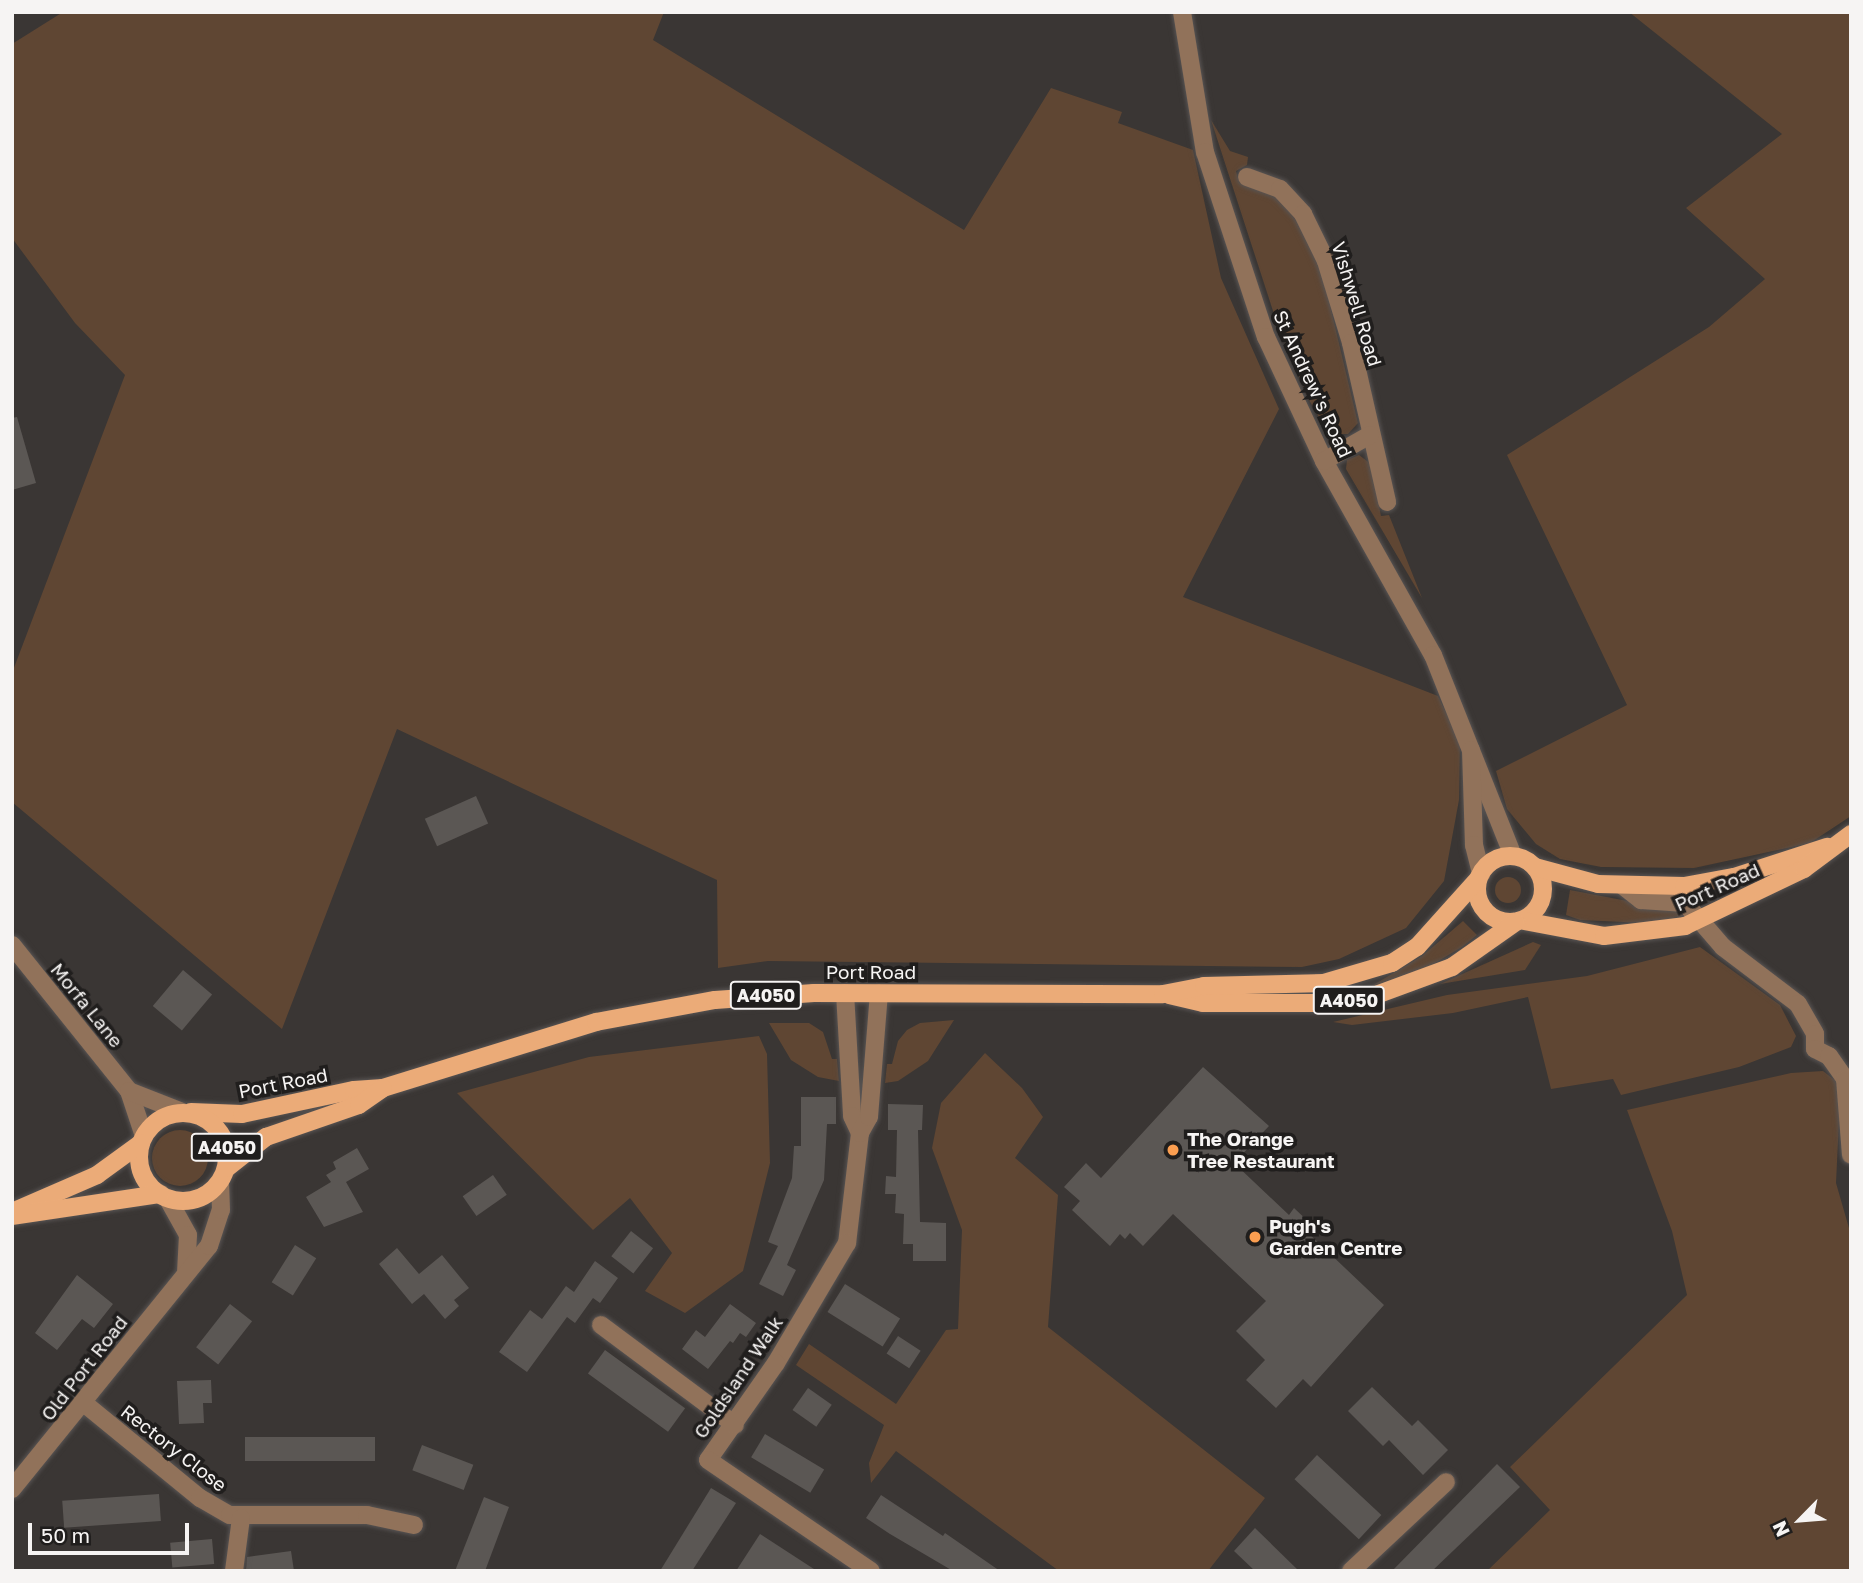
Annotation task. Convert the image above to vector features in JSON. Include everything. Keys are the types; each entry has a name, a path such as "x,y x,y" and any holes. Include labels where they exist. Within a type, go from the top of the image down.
{"main road":[{"name":"Port Road","path":"1163,994 1203,1003 1324,1003 1376,995 1452,967 1520,921 1586,935 1652,933 1699,919 1804,869 1851,834"},
{"name":"Port Road","path":"1535,867 1572,879 1623,886 1706,883 1833,845"},
{"path":"1513,856 1535,867 1544,893 1534,914 1520,921 1497,920 1487,914 1480,905 1479,877 1492,861 1513,856"},
{"name":"Port Road","path":"12,1214 97,1175 142,1140 161,1118 186,1112 242,1114 355,1090 383,1088 596,1022 715,999 845,993 1163,994 1204,986 1324,983 1364,973 1416,947 1479,877"},
{"name":"Port Road","path":"12,1214 164,1196 198,1199 266,1137 359,1105 383,1088"},
{"name":"A4050","path":"186,1112 218,1128 228,1153 224,1175"},
{"path":"142,1140 141,1172 164,1196"}],"street":[{"name":"St Andrew's Road","path":"1182,12 1197,113 1224,219 1266,337 1324,461 1406,603 1449,690 1513,856"},
{"name":"Vishwell Road","path":"1247,177 1280,188 1303,214 1326,261 1351,343 1387,502"},
{"path":"1324,461 1370,435"},
{"name":"St Andrew's Road","path":"1471,750 1472,821 1479,877"},
{"path":"1623,886 1641,900 1685,904 1723,947 1798,1004 1815,1034 1815,1049 1829,1056 1845,1079 1851,1155"},
{"name":"Morfa Lane","path":"12,945 129,1091 142,1140"},
{"name":"Goldsland Walk","path":"845,993 852,1116 860,1133"},
{"name":"Goldsland Walk","path":"871,1571 708,1460 735,1425 847,1243 860,1133 869,1117 878,993"},
{"name":"Morfa Lane","path":"129,1091 186,1112"},
{"name":"Old Port Road","path":"12,1489 85,1404 186,1270 195,1267 217,1228 224,1175"},
{"path":"164,1196 188,1235 186,1270"},
{"path":"601,1325 735,1425"},
{"name":"Rectory Close","path":"85,1404 200,1498 241,1518 367,1515 414,1525"},
{"path":"1350,1571 1446,1482"},
{"path":"234,1571 241,1518"}],"shaded area":[{"path":"63,12 664,12 653,40 964,230 1051,88 1122,112 1118,123 1193,150 1221,278 1279,409 1183,597 1438,696 1460,742 1459,800 1444,881 1406,928 1339,959 1302,967 768,961 718,968 717,880 397,729 282,1029 12,802 12,673 125,375 75,323 12,238 12,44"},
{"path":"1629,12 1851,12 1851,816 1810,843 1694,868 1601,867 1560,859 1536,844 1507,809 1496,771 1627,705 1507,455 1709,327 1765,279 1686,208 1782,134"},
{"path":"1211,120 1230,151 1248,157 1247,165 1236,171 1239,182 1274,193 1295,217 1323,276 1358,423 1348,434 1329,434 1309,400 1274,314"},
{"path":"1359,455 1371,464 1381,516 1389,515 1422,598 1346,469 1347,460"},
{"path":"1508,877 1517,881 1521,890 1517,899 1508,903 1499,899 1495,890 1499,881"},
{"path":"1570,890 1680,911 1684,916 1645,923 1580,920 1566,915"},
{"path":"1463,921 1477,935 1462,947 1430,966 1370,987 1422,956"},
{"path":"1533,942 1541,945 1525,970 1440,984"},
{"path":"1700,947 1780,1005 1796,1036 1791,1047 1739,1067 1621,1095 1613,1079 1551,1089 1528,997 1453,1013 1352,1025 1333,1022 1447,995 1587,976"},
{"path":"954,1020 928,1061 898,1081 885,1083 887,1064 892,1064 898,1041 907,1030 920,1023"},
{"path":"769,1023 809,1023 823,1032 832,1059 837,1059 839,1081 818,1077 791,1060"},
{"path":"759,1036 767,1054 770,1163 743,1271 685,1313 645,1291 672,1253 630,1198 593,1230 457,1093 589,1057"},
{"path":"985,1053 1022,1088 1043,1117 1015,1158 1058,1195 1048,1327 1265,1498 1208,1571 1059,1571 896,1451 871,1483 869,1463 884,1425 796,1365 809,1344 896,1404 946,1330 958,1329 962,1230 932,1148 941,1103"},
{"path":"1823,1071 1836,1081 1840,1100 1836,1183 1851,1235 1851,1571 1487,1571 1550,1510 1510,1467 1687,1295 1672,1231 1627,1110 1791,1073"},
{"path":"174,1130 186,1130 196,1134 204,1142 208,1158 204,1174 196,1182 186,1186 174,1186 164,1182 156,1174 152,1164 152,1152 156,1142 164,1134"}],"building":[{"path":"17,417 36,483 12,490 12,418"},
{"path":"476,796 488,823 437,846 425,819"},
{"path":"183,970 212,994 182,1030 153,1006"},
{"name":"Pugh's Garden Centre","path":"1203,1067 1269,1126 1234,1163 1289,1215 1294,1208 1311,1224 1305,1230 1384,1305 1311,1387 1303,1379 1276,1408 1246,1380 1265,1360 1236,1331 1266,1301 1173,1214 1143,1246 1130,1233 1125,1239 1120,1234 1110,1246 1072,1210 1080,1201 1064,1187 1086,1163 1101,1178"},
{"path":"801,1097 836,1097 836,1124 827,1124 824,1180 787,1265 796,1270 783,1296 759,1284 778,1246 768,1242 792,1178 794,1146 801,1146"},
{"path":"888,1104 923,1105 922,1130 918,1130 920,1222 946,1223 946,1261 913,1261 913,1244 903,1244 904,1214 895,1213 896,1194 885,1194 886,1176 896,1177 897,1130 888,1130"},
{"path":"357,1148 369,1169 346,1182 363,1212 324,1227 306,1197 331,1182 326,1175 336,1169 333,1162"},
{"path":"493,1175 507,1195 476,1216 463,1196"},
{"path":"631,1231 653,1248 633,1273 611,1256"},
{"path":"295,1245 316,1258 293,1296 272,1282"},
{"path":"397,1248 419,1274 442,1255 469,1288 454,1300 459,1306 445,1319 424,1294 412,1304 379,1264"},
{"path":"595,1261 618,1278 600,1303 593,1298 575,1323 567,1317 527,1372 499,1352 530,1310 542,1319 566,1286 574,1292"},
{"path":"77,1275 113,1304 94,1328 82,1319 57,1350 35,1333"},
{"path":"845,1284 900,1318 883,1346 828,1312"},
{"path":"230,1304 252,1321 218,1365 196,1347"},
{"path":"730,1304 756,1323 746,1337 740,1333 733,1343 730,1341 708,1369 682,1349 696,1330 705,1337"},
{"path":"898,1336 921,1351 909,1368 887,1354"},
{"path":"605,1350 685,1408 668,1432 588,1373"},
{"path":"211,1380 212,1403 203,1403 204,1423 179,1424 177,1381"},
{"path":"1372,1387 1412,1426 1418,1420 1448,1450 1423,1475 1389,1440 1383,1446 1348,1411"},
{"path":"808,1388 832,1405 816,1427 793,1410"},
{"path":"765,1434 824,1470 810,1493 751,1457"},
{"path":"245,1437 375,1437 375,1461 245,1461"},
{"path":"422,1445 473,1465 464,1490 412,1470"},
{"path":"1317,1455 1381,1515 1359,1539 1294,1479"},
{"path":"1497,1464 1520,1487 1432,1571 1392,1571"},
{"path":"711,1488 736,1503 692,1571 660,1571"},
{"path":"159,1494 161,1521 64,1528 62,1501"},
{"path":"881,1495 943,1536 945,1533 1000,1571 953,1571 890,1534 866,1518"},
{"path":"484,1497 509,1507 485,1571 455,1571"},
{"path":"1255,1528 1299,1571 1255,1571 1234,1551"},
{"path":"760,1534 817,1571 736,1571"},
{"path":"212,1539 214,1564 172,1568 170,1543"},
{"path":"291,1551 294,1571 246,1571 247,1557"}],"place":[{"name":"The Orange Tree Restaurant","path":"1173,1150"},
{"name":"Pugh's Garden Centre","path":"1255,1237"}]}
